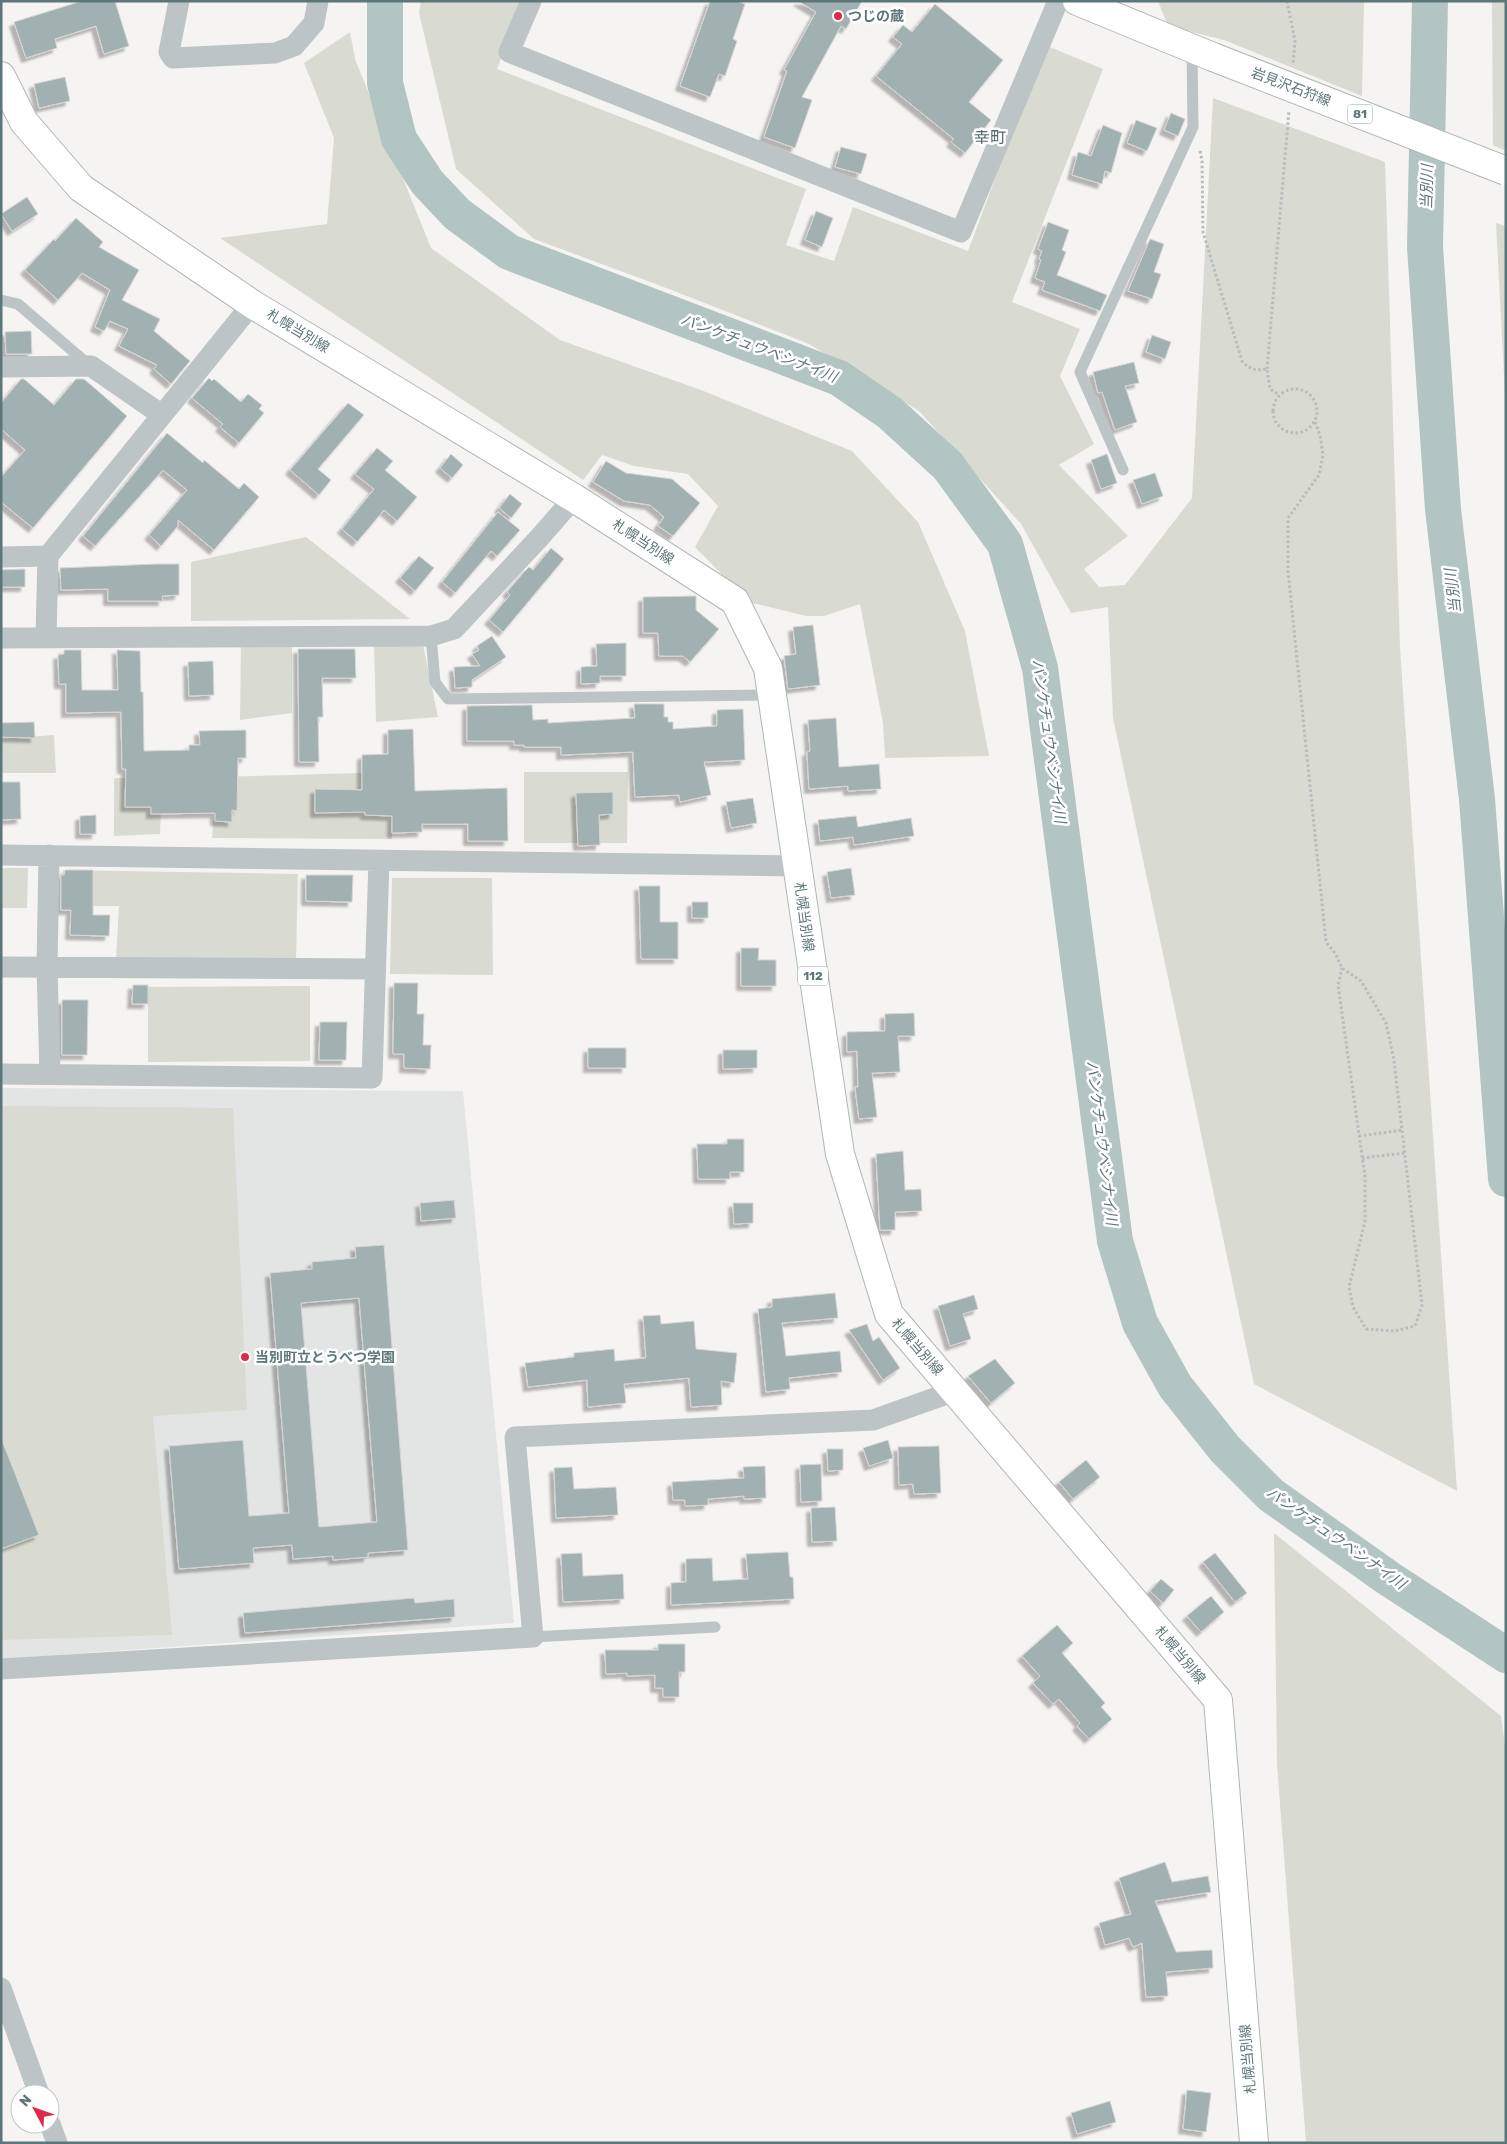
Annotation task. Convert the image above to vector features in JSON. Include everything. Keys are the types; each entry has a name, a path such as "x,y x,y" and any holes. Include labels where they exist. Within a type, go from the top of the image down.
{"main road":[{"name":"岩見沢石狩線","path":"1077,1 1506,171"},
{"name":"札幌当別線","path":"1,76 24,122 81,188 252,304 574,498 735,601 768,668 840,1154 889,1314 1218,1700 1254,2143"}],"street":[{"path":"179,1 169,52 173,58 275,53 294,46 314,23 318,1"},
{"path":"531,1 510,52 961,232 1058,1"},
{"path":"46,637 48,556 252,304"},
{"path":"1,367 91,366 162,415"},
{"path":"1,638 431,636 454,629 574,498"},
{"path":"1,557 48,556"},
{"path":"1,854 797,866"},
{"path":"49,855 47,967 50,1074"},
{"path":"1,1074 372,1078 379,860"},
{"path":"1,967 375,969"},
{"path":"1,1669 533,1637 515,1437 873,1420 954,1391"},
{"path":"1,1988 35,2084"}],"lane":[{"path":"1123,470 1080,372 1193,127 1202,52"},
{"path":"1,300 18,304 91,366"},
{"path":"431,636 435,682 448,699 771,695"},
{"path":"533,1637 715,1627"}],"path":[{"path":"1287,1 1295,41 1293,71"},
{"path":"1279,395 1270,389 1267,369 1290,101"},
{"path":"1193,127 1202,161 1203,232 1242,361 1256,371 1267,369"},
{"path":"1290,389 1303,390 1313,397 1318,409 1315,422 1306,431 1294,434 1282,429 1274,419 1273,406 1279,395 1290,389"},
{"path":"1315,422 1320,435 1323,455 1319,475 1288,518 1288,571 1326,942 1335,953 1342,968 1361,982 1386,1023 1394,1060 1422,1305 1415,1326 1395,1331 1366,1329 1353,1307 1349,1287 1365,1221 1365,1176 1338,985 1342,968"},
{"path":"1359,1136 1403,1130"},
{"path":"1362,1158 1405,1153"}],"shaded area":[{"path":"421,1 523,1 497,69 806,189 786,245 834,261 853,207 968,251 1045,45 1103,69 1012,302 1080,329 1060,376 1094,444 1059,465 1128,536 1084,569 1099,587 1125,585 1192,498 1213,98 1385,162 1400,647 1457,1491 1254,1384 1113,718 1108,607 1071,613 1021,524 919,411 809,344 534,239 456,169 419,13"},
{"path":"1158,1 1364,1 1362,96 1224,40 1168,26"},
{"path":"1492,1 1506,1 1506,151 1493,145"},
{"path":"350,32 355,59 431,248 560,340 701,390 852,451 918,522 965,631 989,756 885,758 883,723 860,604 824,616 806,616 749,602 695,547 718,506 688,474 634,466 602,455 583,480 220,238 327,224 334,138 304,63"},
{"path":"1496,223 1506,226 1506,415"},
{"path":"306,537 410,619 191,621 191,562"},
{"path":"374,644 423,644 438,717 376,722"},
{"path":"241,645 292,645 292,713 240,720"},
{"path":"54,735 56,773 1,773 1,739"},
{"path":"395,772 392,839 212,838 217,777"},
{"path":"524,772 628,772 627,843 524,843"},
{"path":"114,778 162,779 160,834 114,836"},
{"path":"1,868 28,868 27,908 1,908"},
{"path":"63,870 298,874 296,960 116,958 119,906 61,906"},
{"path":"392,878 492,878 493,975 390,974"},
{"path":"310,986 310,1061 148,1062 148,987"},
{"name":"当別町立とうべつ学園","path":"1,1088 463,1091 514,1623 1,1659"},
{"path":"1,1106 233,1108 247,1410 153,1416 172,1635 1,1640"},
{"path":"1274,1533 1501,1716 1506,1754 1506,2143 1306,2143 1277,1765"}],"building":[{"path":"82,1 115,1 129,46 104,54 96,26 55,39 57,48 26,58 14,22"},
{"path":"710,1 736,1 745,4 733,39 737,41 725,76 719,74 710,97 680,86"},
{"path":"798,1 862,1 846,29 841,26 802,97 812,100 795,148 764,137 787,71 784,70 816,12"},
{"path":"935,4 1003,60 969,102 991,120 965,153 951,142 954,139 876,76 902,44 893,37 903,25 912,32"},
{"path":"65,77 70,101 39,108 34,84"},
{"path":"1171,113 1185,119 1178,136 1164,130"},
{"path":"1136,120 1157,128 1147,151 1127,143"},
{"path":"1103,125 1122,133 1111,173 1105,171 1102,184 1072,175 1078,152 1091,156"},
{"path":"841,147 867,154 861,174 835,167"},
{"path":"27,197 38,214 12,231 1,214"},
{"path":"816,211 833,218 822,247 805,240"},
{"path":"76,218 103,242 99,247 139,270 122,300 160,319 154,331 190,361 171,384 154,369 157,365 119,346 128,329 110,321 104,331 95,327 110,290 82,273 58,300 25,270"},
{"path":"1048,222 1069,230 1062,250 1066,252 1057,275 1107,295 1100,311 1042,290 1045,282 1035,278 1042,251 1038,249"},
{"path":"1150,239 1164,244 1154,272 1161,274 1152,299 1128,291"},
{"path":"31,331 32,354 6,354 5,332"},
{"path":"1152,335 1171,342 1165,359 1146,352"},
{"path":"1134,362 1139,383 1125,386 1137,422 1115,430 1102,392 1098,393 1093,372"},
{"path":"209,378 212,381 214,379 241,402 248,394 262,405 259,409 264,413 239,443 220,427 223,424 192,398"},
{"path":"21,379 24,379 54,405 76,379 84,379 127,416 33,528 1,502 1,477 25,450 1,429 1,403"},
{"path":"348,403 364,415 318,469 331,480 319,495 290,470"},
{"path":"167,433 203,463 204,460 239,489 244,483 259,497 214,550 178,520 178,526 161,546 149,535 187,490 163,470 95,546 83,536"},
{"path":"377,448 393,461 385,470 417,497 397,521 384,510 357,542 342,529 374,489 355,474"},
{"path":"451,454 463,465 452,478 440,468"},
{"path":"1107,454 1117,483 1101,489 1091,460"},
{"path":"606,461 626,473 672,479 700,503 673,536 658,526 664,517 650,505 624,501 593,482"},
{"path":"1155,473 1163,496 1142,504 1133,480"},
{"path":"510,494 522,504 511,518 499,508"},
{"path":"498,512 520,530 497,556 491,551 455,593 442,582"},
{"path":"551,548 564,559 503,632 489,620 510,595 507,592 524,572 529,567 533,570"},
{"path":"419,556 434,568 415,591 400,578"},
{"path":"179,564 179,595 162,596 163,601 108,601 108,589 61,590 60,568"},
{"path":"25,569 25,587 1,587 1,570"},
{"path":"696,596 696,610 719,629 690,662 683,656 659,656 658,633 643,633 643,597"},
{"path":"813,625 820,685 788,689 784,656 796,654 793,627"},
{"path":"492,636 506,657 472,680 472,687 455,688 454,667 480,666 472,654 479,650 477,646"},
{"path":"626,643 626,676 600,676 600,683 581,684 581,667 597,666 596,644"},
{"path":"298,649 355,649 356,678 322,678 323,717 318,717 319,762 299,762"},
{"path":"64,650 81,650 82,690 118,690 117,650 140,651 144,751 189,750 189,745 200,745 199,731 246,730 246,758 238,758 237,811 232,810 232,822 215,821 215,813 151,814 151,807 125,807 126,769 122,769 121,712 66,713 66,684 59,684 58,655 64,654"},
{"path":"213,661 214,695 189,696 188,662"},
{"path":"634,704 664,704 664,717 668,717 668,722 673,722 673,729 717,726 717,710 743,709 745,760 704,762 711,795 680,802 679,795 635,797 633,752 561,755 561,747 524,747 524,745 514,745 514,741 467,741 467,706 532,705 533,720 548,719 548,723 635,718"},
{"path":"836,718 839,767 879,764 881,789 848,791 848,786 809,789 807,752 810,751 808,720"},
{"path":"34,722 35,738 1,737 1,723"},
{"path":"413,729 415,791 507,788 508,841 468,841 468,824 422,824 422,832 392,833 392,816 365,815 365,812 315,813 315,789 362,790 362,755 388,754 388,730"},
{"path":"1,782 20,782 21,819 1,820"},
{"path":"613,792 613,814 599,815 600,845 578,846 576,793"},
{"path":"753,798 757,823 731,828 726,802"},
{"path":"96,815 96,834 80,834 80,816"},
{"path":"856,816 858,827 911,818 914,836 854,845 853,837 820,841 818,820"},
{"path":"851,868 855,895 831,898 827,872"},
{"path":"65,870 93,870 93,915 110,915 109,936 70,935 71,910 61,910 61,875 64,875"},
{"path":"306,875 353,875 352,902 306,901"},
{"path":"639,886 660,886 660,922 678,922 678,959 641,959"},
{"path":"692,902 708,902 708,918 692,918"},
{"path":"741,948 759,948 758,960 776,960 776,986 741,986"},
{"path":"394,983 418,983 417,1014 424,1014 423,1045 431,1045 430,1069 404,1068 404,1054 393,1054"},
{"path":"133,985 148,985 148,1004 132,1004"},
{"path":"62,1000 88,1000 87,1055 62,1055"},
{"path":"914,1013 915,1036 898,1036 900,1072 872,1073 877,1117 859,1119 855,1087 858,1087 857,1051 847,1052 847,1032 885,1031 885,1014"},
{"path":"320,1022 347,1022 346,1060 319,1060"},
{"path":"588,1048 626,1048 626,1068 588,1068"},
{"path":"723,1050 757,1050 757,1068 723,1069"},
{"path":"727,1139 744,1139 744,1172 730,1172 730,1179 698,1179 697,1144 727,1144"},
{"path":"903,1151 905,1190 921,1189 922,1211 895,1212 895,1230 880,1230 876,1154"},
{"path":"454,1200 456,1218 421,1221 420,1203"},
{"path":"733,1203 753,1203 753,1223 734,1224"},
{"path":"384,1245 408,1550 368,1553 368,1557 333,1560 333,1556 293,1559 292,1545 253,1548 254,1563 179,1569 169,1446 243,1440 249,1516 289,1513 270,1273 312,1269 312,1262 356,1258 355,1247","holes":["359,1298 377,1522 319,1527 301,1303"]},
{"path":"835,1293 838,1318 782,1323 786,1356 840,1351 842,1372 789,1378 790,1389 766,1392 758,1309 772,1307 772,1299"},
{"path":"974,1295 978,1309 963,1314 971,1339 950,1346 938,1306"},
{"path":"660,1315 661,1324 694,1321 696,1349 737,1353 734,1383 721,1381 722,1405 691,1407 689,1378 624,1384 626,1403 588,1407 587,1380 528,1387 525,1363 574,1357 574,1353 614,1349 615,1361 646,1358 643,1316"},
{"path":"867,1324 873,1341 879,1337 900,1368 883,1380 849,1330"},
{"path":"995,1359 1015,1383 991,1403 968,1376"},
{"path":"888,1440 893,1458 869,1466 863,1448"},
{"path":"1,1441 39,1535 1,1549"},
{"path":"939,1446 941,1493 914,1494 913,1484 899,1485 898,1447"},
{"path":"827,1449 843,1449 843,1470 828,1471"},
{"path":"1086,1460 1100,1477 1073,1499 1059,1482"},
{"path":"821,1464 822,1501 801,1502 800,1465"},
{"path":"765,1466 766,1498 744,1499 744,1496 708,1499 708,1505 685,1506 685,1500 673,1500 672,1482 744,1478 743,1467"},
{"path":"572,1467 574,1489 616,1487 618,1515 556,1518 554,1468"},
{"path":"835,1507 837,1541 812,1542 811,1508"},
{"path":"788,1552 790,1577 793,1577 794,1599 671,1605 671,1583 686,1582 686,1559 712,1558 713,1581 748,1579 746,1554"},
{"path":"582,1553 583,1576 623,1574 624,1599 563,1602 561,1554"},
{"path":"1215,1553 1247,1593 1235,1602 1203,1562"},
{"path":"1161,1579 1174,1590 1163,1603 1150,1591"},
{"path":"1211,1596 1224,1612 1201,1632 1187,1616"},
{"path":"414,1598 415,1603 454,1599 455,1617 245,1633 243,1613"},
{"path":"1057,1625 1073,1643 1062,1653 1105,1703 1101,1707 1112,1719 1089,1739 1077,1726 1080,1723 1059,1699 1053,1704 1033,1683 1040,1676 1022,1656"},
{"path":"658,1644 685,1644 685,1672 679,1672 679,1697 663,1697 663,1688 655,1688 655,1675 627,1676 627,1673 606,1674 605,1650 658,1650"},
{"path":"1165,1862 1172,1882 1208,1876 1211,1892 1155,1901 1176,1952 1212,1950 1213,1968 1166,1972 1168,1996 1146,1997 1142,1943 1133,1947 1129,1938 1105,1945 1099,1923 1131,1914 1119,1878"},
{"path":"1187,2090 1211,2093 1206,2132 1183,2129"},
{"path":"1110,2101 1116,2122 1077,2134 1071,2113"}],"waterway":[{"name":"パンケチュウベシナイ川","path":"385,1 385,83 399,139 427,182 457,214 509,252 839,378 890,413 948,466 1005,544 1040,668 1115,1241 1140,1323 1175,1386 1225,1449 1271,1495 1388,1578 1506,1655"},
{"name":"当別川","path":"1430,1 1425,247 1443,509 1477,799 1506,1179"}],"place":[{"name":"つじの蔵","path":"838,16"},
{"name":"当別町立とうべつ学園","path":"245,1357"}],"district":[{"name":"幸町","path":"990,137"}]}
